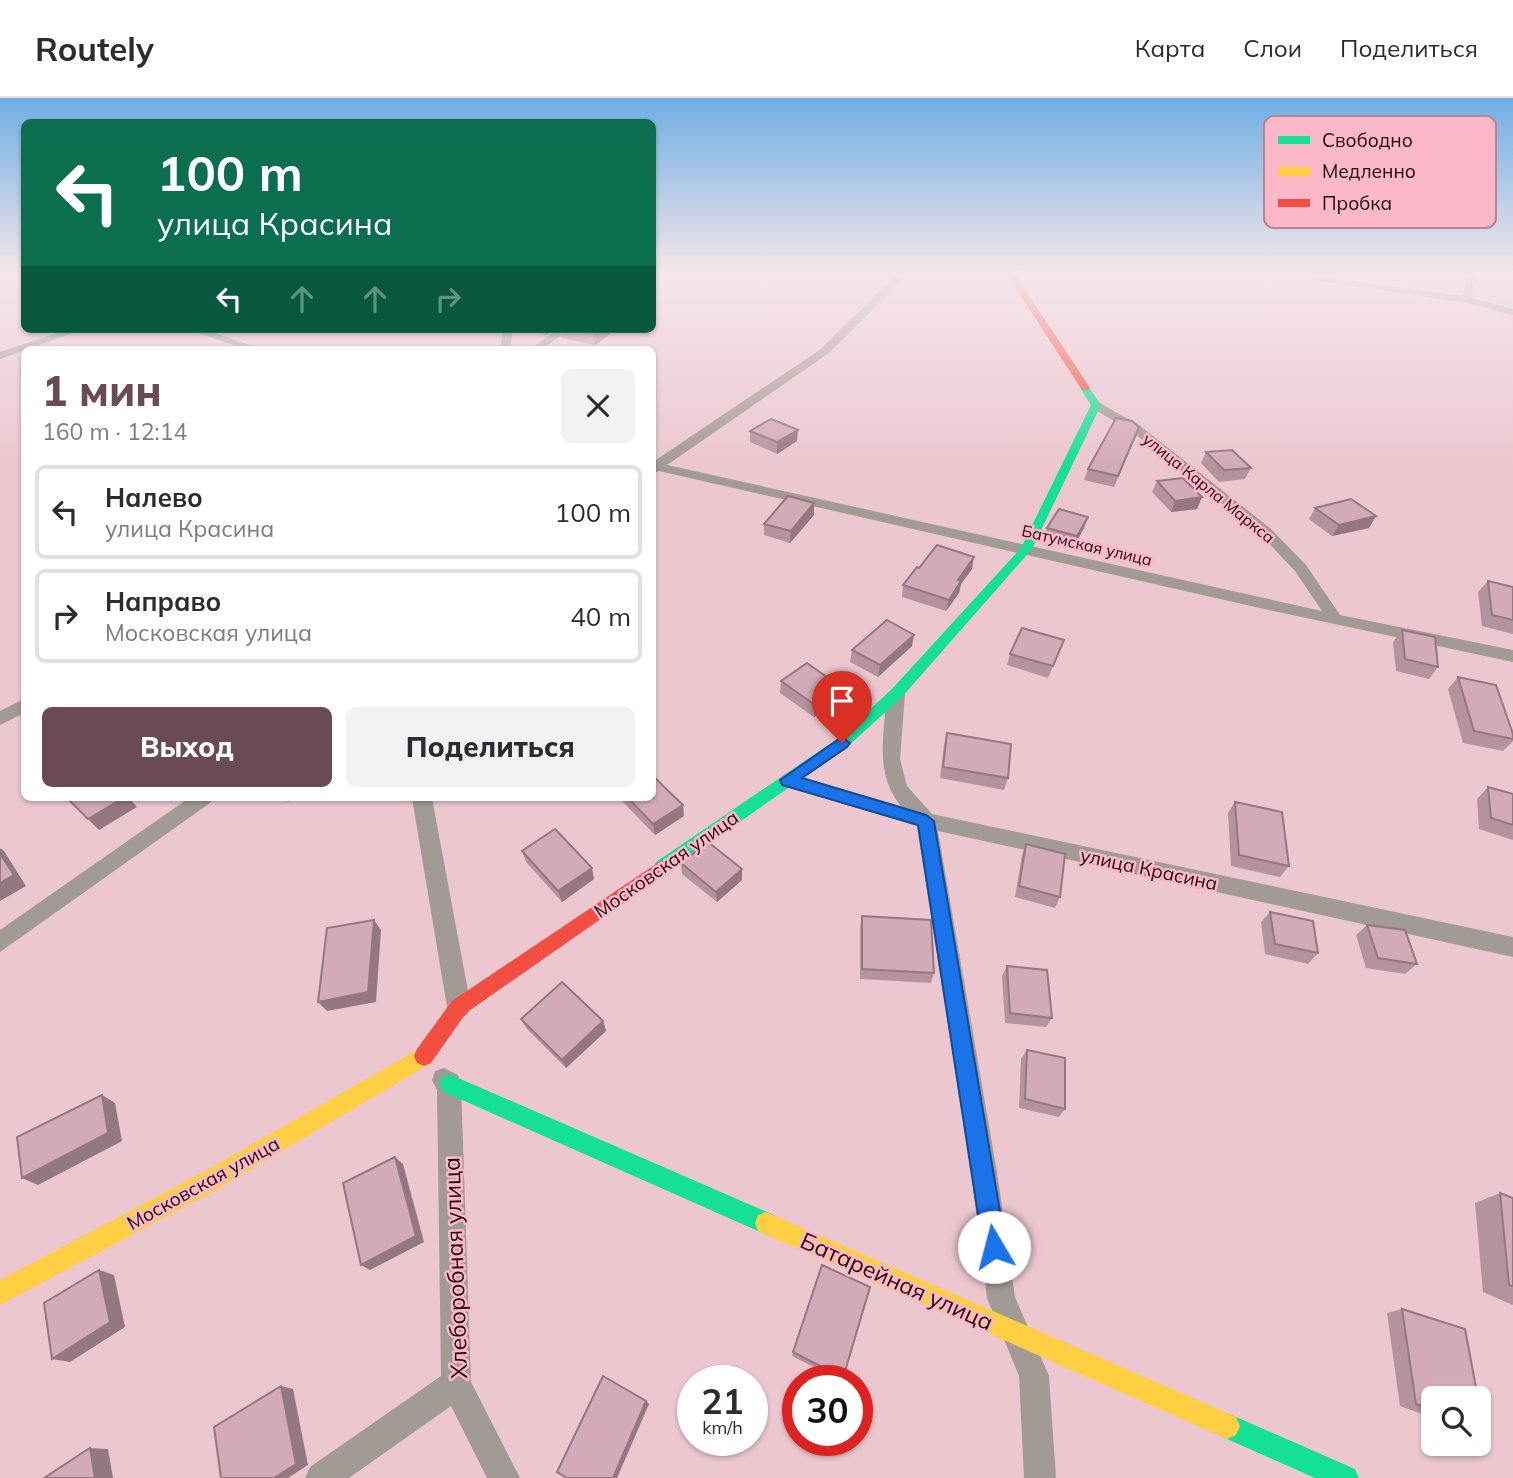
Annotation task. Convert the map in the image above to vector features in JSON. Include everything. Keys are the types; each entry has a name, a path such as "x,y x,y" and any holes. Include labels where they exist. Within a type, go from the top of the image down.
{"street":[{"path":"29,346 54,337"},
{"path":"219,337 246,346"},
{"path":"656,466 825,351 839,337"},
{"path":"1052,337 1096,405"},
{"path":"0,356 21,349"},
{"name":"Московская улица","path":"0,1293 208,1182 422,1059 459,1007 842,743 896,694 1026,549 1096,405"},
{"name":"улица Карла Маркса","path":"1096,405 1135,428 1265,531 1301,568 1335,619"},
{"name":"Батумская улица","path":"656,467 1510,656"},
{"path":"1510,656 1513,673"},
{"path":"896,694 891,759 898,789 926,821 984,1172 1001,1298 1019,1335 1034,1376 1040,1478"},
{"path":"0,719 21,707"},
{"name":"улица Красина","path":"788,780 926,821 1513,947"},
{"path":"0,942 199,801"},
{"path":"423,801 459,1007"},
{"path":"422,1059 449,1084"},
{"name":"Батарейная улица","path":"449,1084 1346,1478"},
{"name":"Хлеборобная улица","path":"449,1084 456,1384 504,1478"},
{"path":"321,1478 456,1384"}],"building":[{"path":"1116,418 1132,421 1139,427 1118,476 1088,469"},
{"path":"771,419 798,430 777,442 750,431"},
{"path":"1232,450 1251,468 1224,470 1206,452"},
{"path":"1183,478 1202,497 1175,501 1157,481"},
{"path":"788,496 814,503 791,531 764,524"},
{"path":"1351,499 1376,516 1339,525 1315,508"},
{"path":"1059,509 1088,517 1077,536 1047,528"},
{"path":"937,545 974,557 958,580 961,581 949,600 903,585"},
{"path":"1488,581 1513,587 1513,620 1492,615"},
{"path":"887,620 914,635 880,665 852,650"},
{"path":"1022,628 1064,640 1053,666 1010,654"},
{"path":"1402,630 1435,637 1438,667 1405,659"},
{"path":"807,663 841,687 815,705 781,681"},
{"path":"1458,677 1496,685 1513,739 1474,731"},
{"path":"947,733 1011,744 1008,778 943,767"},
{"path":"656,779 683,805 653,824 631,801 656,801"},
{"path":"1488,787 1513,794 1513,825 1491,818"},
{"path":"70,801 118,801 88,819"},
{"path":"1235,802 1282,812 1289,866 1239,855"},
{"path":"555,829 592,868 558,891 522,851"},
{"path":"708,842 742,869 716,892 681,863"},
{"path":"1026,844 1065,854 1060,897 1019,886"},
{"path":"0,854 14,875 0,883"},
{"path":"1270,912 1313,921 1318,953 1275,944"},
{"path":"862,916 931,920 934,973 862,969"},
{"path":"374,920 368,992 318,1002 327,928"},
{"path":"1367,925 1405,930 1417,964 1378,958"},
{"path":"1007,966 1047,970 1052,1018 1010,1013"},
{"path":"562,982 603,1021 562,1060 521,1019"},
{"path":"1027,1050 1065,1058 1065,1109 1025,1099"},
{"path":"102,1095 108,1133 22,1178 17,1137"},
{"path":"395,1157 416,1236 361,1265 343,1183"},
{"path":"1500,1193 1513,1198 1513,1286 1509,1285"},
{"path":"822,1265 870,1287 847,1365 818,1365 793,1352"},
{"path":"99,1270 110,1322 52,1359 44,1303"},
{"path":"1402,1309 1465,1329 1476,1386 1421,1386 1421,1406 1416,1404"},
{"path":"603,1376 646,1401 613,1478 567,1478 557,1472"},
{"path":"281,1386 296,1464 274,1478 221,1478 214,1427"},
{"path":"90,1448 95,1478 44,1478"}],"traffic: fast":[{"path":"662,867 842,743 896,694 1026,549 1096,405 1085,388"},
{"path":"449,1084 766,1223"},
{"path":"1227,1426 1346,1478"}],"traffic: slow":[{"path":"0,1293 208,1182 424,1056"},
{"path":"766,1223 1227,1426"}],"traffic: jam":[{"path":"1052,337 1085,388"},
{"path":"424,1056 459,1007 662,867"}],"route":[{"path":"842,743 788,780 926,821 994,1247"}]}
